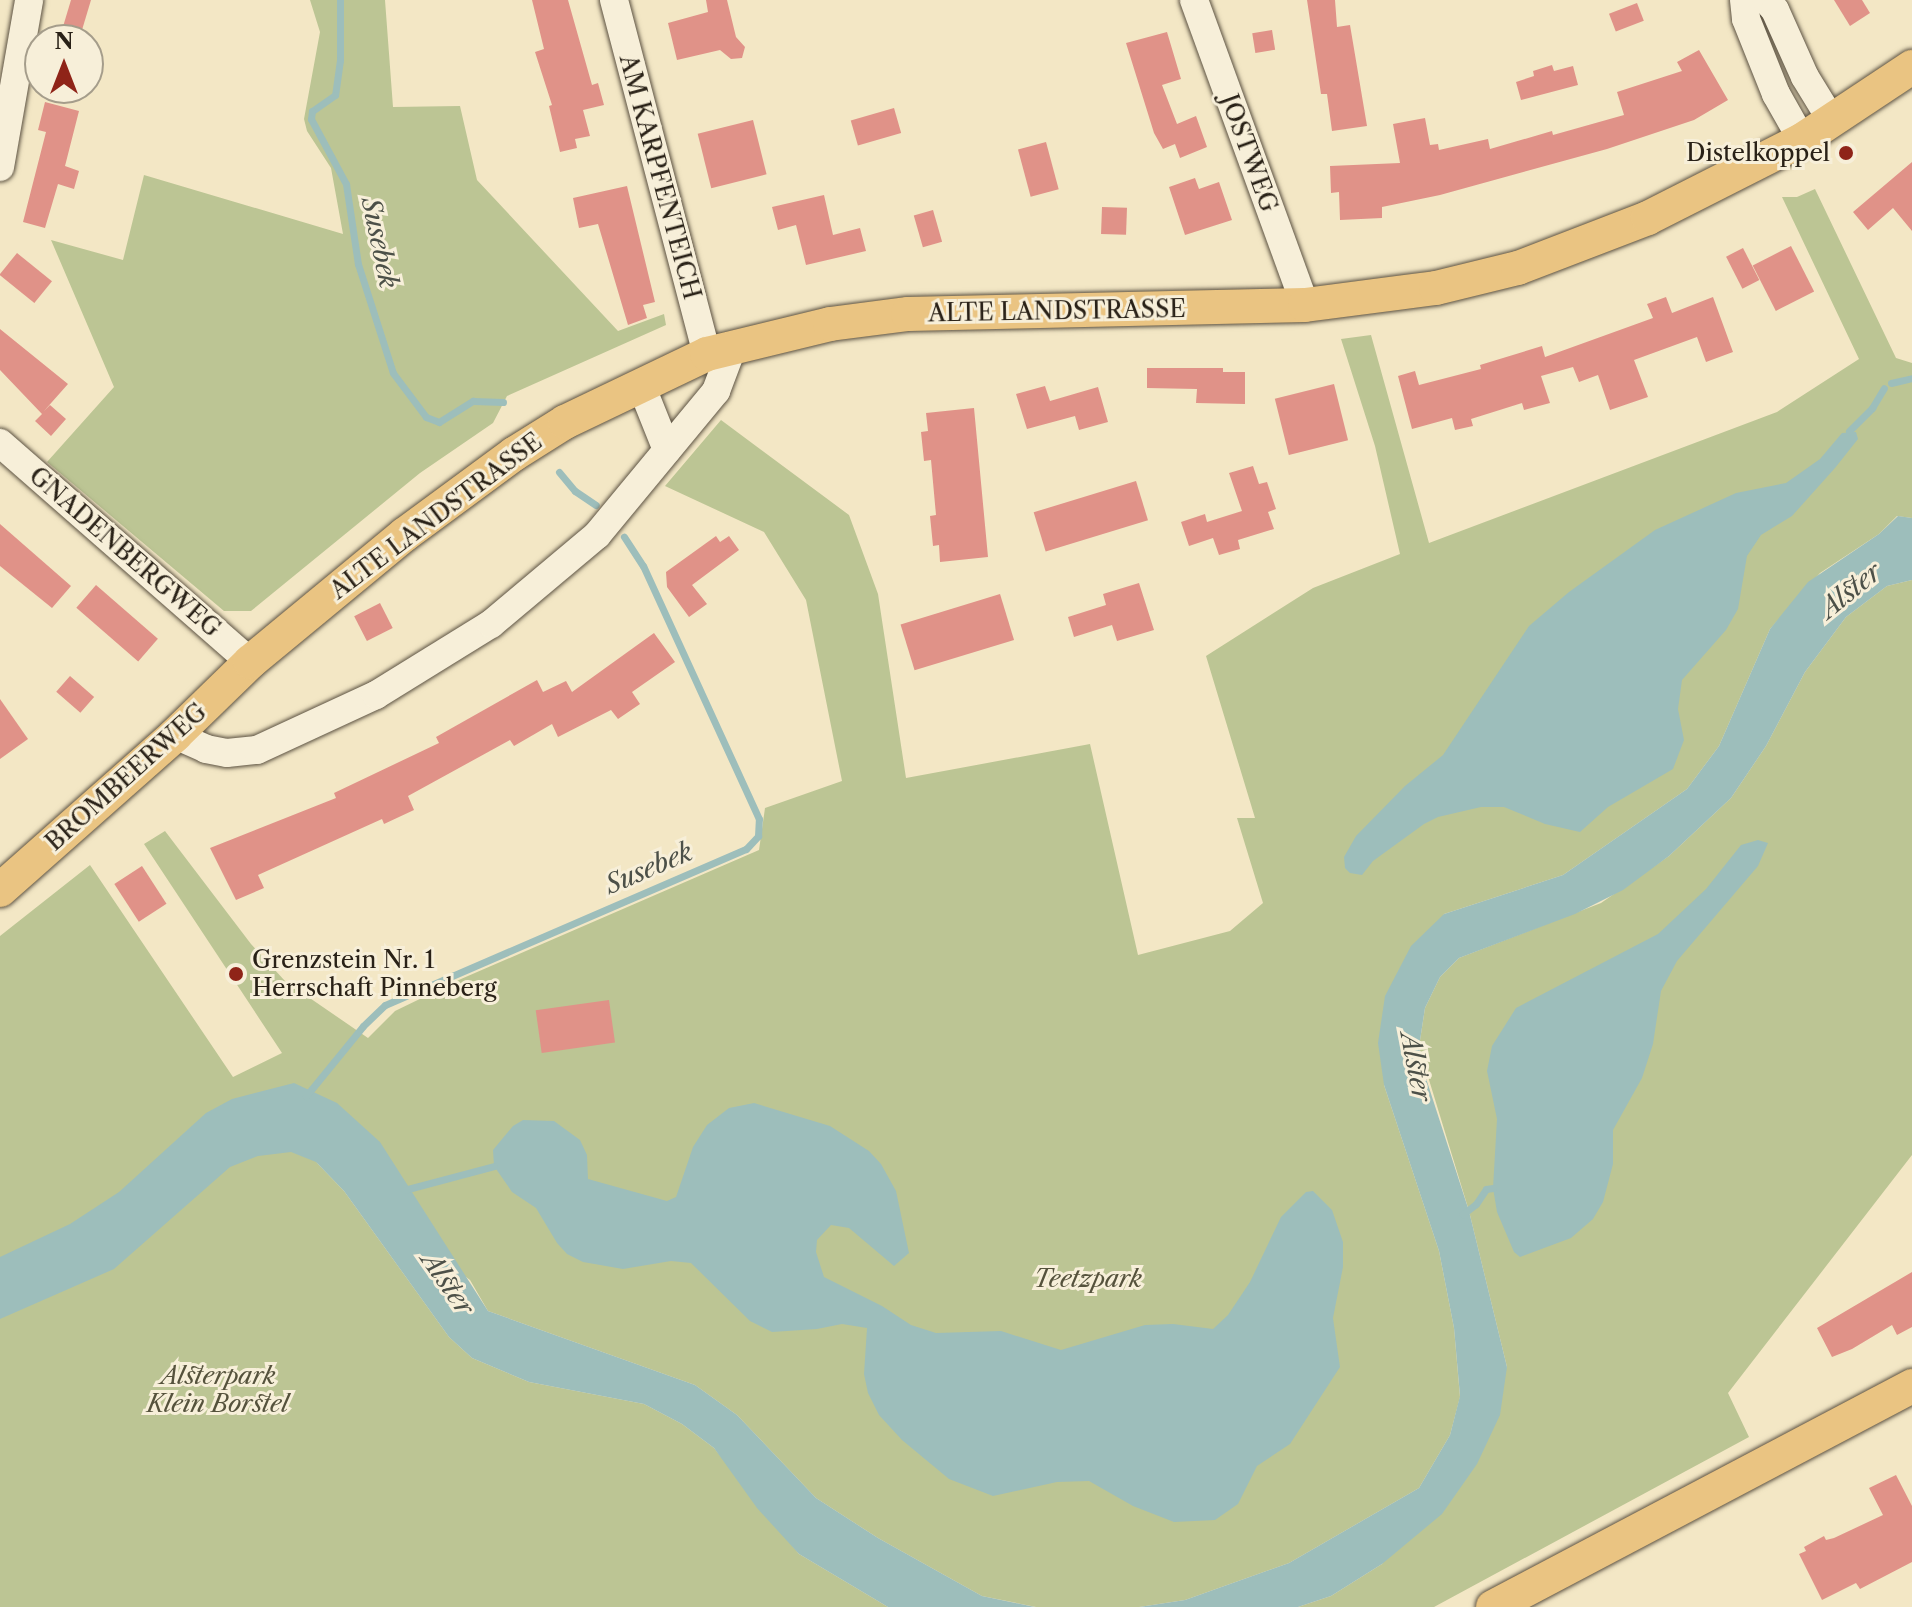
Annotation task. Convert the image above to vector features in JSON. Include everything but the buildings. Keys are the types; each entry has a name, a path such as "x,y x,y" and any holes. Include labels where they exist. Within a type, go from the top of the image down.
{"main road":[{"name":"ALTE LANDSTRASSE","path":"250,662 404,535 514,454 565,422 720,350 830,324 947,310 1305,305 1436,288 1518,268 1648,218 1802,140 1912,67"},
{"name":"BROMBEERWEG","path":"0,890 175,735 250,662"},
{"path":"1493,1607 1912,1386"}],"street":[{"path":"0,167 29,0"},
{"name":"AM KARPFENTEICH","path":"614,0 720,350"},
{"name":"JOSTWEG","path":"1194,0 1305,305"},
{"path":"1744,0 1746,19 1776,94 1802,140"},
{"path":"1766,0 1775,10 1805,77 1832,121"},
{"path":"175,735 206,749 244,753 326,721 376,695 491,624 597,535 716,391 720,350"},
{"path":"641,385 667,450"},
{"name":"GNADENBERGWEG","path":"0,443 250,662"}],"green space":[{"path":"310,0 385,0 393,107 460,106 477,180 618,331 664,314 666,325 507,396 493,423 420,473 251,611 224,611 47,462 114,387 51,240 123,260 144,175 343,234 331,168 307,131 304,119 320,32"},
{"name":"Teetzpark","path":"1815,189 1896,358 1912,363 1912,518 1897,516 1879,534 1820,573 1770,629 1719,746 1687,789 1563,875 1444,914 1384,1085 1439,1251 1454,1328 1460,1397 1450,1435 1419,1488 1289,1563 1185,1600 1139,1607 1036,1607 982,1596 878,1538 816,1498 737,1415 695,1385 488,1311 470,1280 316,1162 344,1191 449,1337 472,1358 529,1382 644,1404 682,1424 714,1448 799,1554 888,1607 0,1607 0,936 90,865 233,1077 282,1053 144,844 165,831 251,944 285,981 368,1038 395,1011 461,979 759,850 765,808 842,781 806,600 764,532 665,486 721,420 849,515 878,594 906,778 1090,744 1138,955 1230,931 1263,903 1237,818 1255,818 1206,656 1313,588 1400,554 1375,446 1341,339 1371,335 1429,543 1777,412 1859,359 1782,197 1797,197"},
{"path":"1912,580 1912,1155 1728,1393 1749,1437 1434,1607 1298,1607 1331,1596 1382,1564 1507,1367 1469,1211 1419,1047 1425,1008 1440,977 1459,958 1601,903 1669,856 1731,798 1766,746 1805,672 1846,617 1887,586"}],"water":[{"path":"1856,432 1858,439 1835,468 1792,516 1761,535 1747,556 1738,609 1726,630 1682,680 1678,709 1684,740 1673,769 1608,807 1580,832 1545,824 1504,807 1481,807 1438,817 1424,824 1373,861 1362,875 1350,873 1345,868 1344,857 1356,836 1405,786 1443,755 1529,626 1569,592 1655,530 1736,493 1786,483 1820,459 1842,433"},
{"name":"Alster","path":"1898,516 1912,518 1912,580 1887,586 1846,617 1805,672 1766,746 1731,798 1669,856 1623,890 1575,914 1459,958 1440,977 1425,1008 1419,1047 1423,1069 1469,1211 1507,1367 1500,1415 1477,1464 1442,1514 1382,1564 1331,1596 1298,1607 1139,1607 1185,1600 1289,1563 1419,1488 1450,1435 1460,1396 1454,1328 1439,1251 1384,1085 1378,1043 1385,996 1411,946 1444,914 1563,875 1687,789 1719,746 1770,629 1808,582 1879,534"},
{"path":"1758,840 1768,843 1758,866 1677,961 1661,991 1653,1044 1642,1078 1613,1130 1613,1164 1603,1202 1593,1219 1571,1238 1520,1257 1514,1252 1497,1212 1493,1188 1497,1119 1487,1071 1492,1046 1516,1008 1658,934 1706,889 1741,845"},
{"name":"Alster","path":"294,1083 337,1103 380,1142 488,1311 695,1385 737,1415 816,1498 878,1538 982,1596 1035,1607 888,1607 799,1554 757,1508 714,1448 682,1424 644,1404 529,1382 472,1358 449,1337 344,1191 316,1162 291,1152 258,1156 230,1167 114,1269 0,1319 0,1257 70,1224 119,1192 206,1113 232,1099"},
{"path":"754,1103 830,1126 869,1151 881,1164 896,1191 909,1253 894,1266 849,1228 831,1225 817,1240 816,1252 824,1277 882,1306 911,1325 936,1333 1001,1331 1061,1350 1145,1325 1173,1324 1213,1329 1228,1315 1250,1282 1281,1217 1306,1192 1313,1191 1332,1210 1343,1242 1343,1267 1333,1318 1340,1367 1290,1444 1257,1466 1238,1504 1215,1520 1174,1522 1133,1506 1089,1481 1057,1482 993,1496 949,1479 902,1440 879,1415 868,1393 864,1374 867,1328 842,1324 772,1332 750,1321 691,1263 671,1261 623,1269 583,1262 567,1254 536,1208 512,1192 494,1166 493,1150 513,1126 523,1120 554,1121 580,1140 587,1155 588,1179 667,1201 676,1197 693,1147 707,1125 729,1108"}],"waterway":[{"name":"Susebek","path":"340,0 340,60 335,95 312,111 311,119 346,184 358,264 393,373 426,417 439,422 473,401 503,402"},
{"path":"1891,383 1912,378"},
{"path":"1849,431 1872,408 1884,388"},
{"name":"Susebek","path":"559,472 575,491 596,505"},
{"name":"Susebek","path":"306,1096 363,1026 385,1005 746,849 758,836 759,819 643,566 624,537"},
{"path":"404,1190 494,1166"},
{"path":"1463,1214 1476,1204 1486,1189 1493,1188"}],"place":[{"name":"Distelkoppel","path":"1846,153"},
{"name":"Grenzstein Nr. 1 Herrschaft Pinneberg","path":"236,974"}],"park label":[{"name":"Alsterpark Klein Borstel","path":"218,1390"}]}
